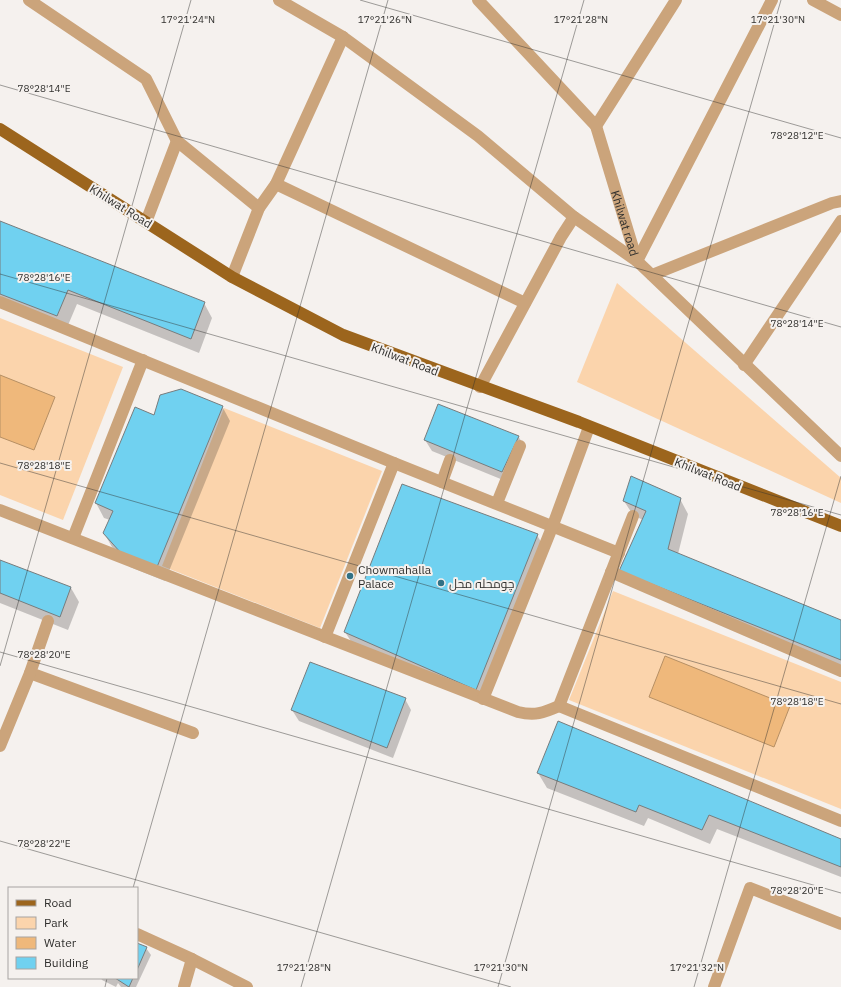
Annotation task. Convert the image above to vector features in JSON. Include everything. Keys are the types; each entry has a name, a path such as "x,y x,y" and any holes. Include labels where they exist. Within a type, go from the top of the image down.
{"main road":[{"name":"Khilwat Road","path":"0,129 232,277 343,335 589,427 841,526"}],"street":[{"path":"29,0 146,79 177,141 259,208"},
{"path":"280,0 343,37 478,136 574,217 637,261 772,0"},
{"name":"Khilwat road","path":"478,0 596,126 637,261 744,365 841,456"},
{"path":"813,0 841,15"},
{"path":"596,126 675,1"},
{"path":"232,277 259,208 276,184 343,37"},
{"path":"146,222 177,141"},
{"path":"276,184 525,303"},
{"path":"652,275 832,203 841,201"},
{"path":"480,387 561,237 574,217"},
{"path":"744,365 841,221"},
{"path":"0,302 394,463 619,552"},
{"path":"73,538 143,360"},
{"path":"483,699 589,427"},
{"path":"497,503 520,446"},
{"path":"442,482 450,460"},
{"path":"325,637 394,463"},
{"path":"0,510 483,699 518,712 531,715 546,712 559,706 633,516"},
{"path":"611,572 841,671"},
{"path":"0,746 30,673 48,621"},
{"path":"30,673 193,733"},
{"path":"559,706 841,821"},
{"path":"714,987 750,888 841,924"},
{"path":"138,934 192,959 247,987"},
{"path":"184,987 192,959"}],"green space":[{"path":"617,283 841,478 841,503 577,382"},
{"path":"0,318 123,367 63,520 0,495"},
{"path":"224,408 382,471 320,628 162,566"},
{"path":"613,591 841,682 841,809 569,700"}],"water":[{"path":"0,375 55,397 34,450 0,437"},
{"path":"665,656 790,706 774,747 649,697"}],"building":[{"path":"0,221 205,302 191,339 68,290 57,316 0,294"},
{"path":"181,389 223,406 157,567 121,553 103,533 113,511 95,503 135,407 154,415 160,395"},
{"path":"438,404 519,436 502,472 424,440"},
{"path":"631,476 681,498 668,549 841,620 841,660 619,571 646,511 623,501"},
{"name":"چومحلہ محل","path":"402,484 538,534 476,690 344,632"},
{"path":"0,560 71,587 60,617 0,593"},
{"path":"310,662 406,698 387,748 291,710"},
{"path":"558,721 841,839 841,867 709,815 702,830 639,805 636,812 537,773"},
{"path":"138,943 147,947 138,968"},
{"path":"117,979 133,979 129,987"}],"place":[{"name":"Chowmahalla Palace","path":"350,576"},
{"name":"چومحلہ محل","path":"441,583"}]}
